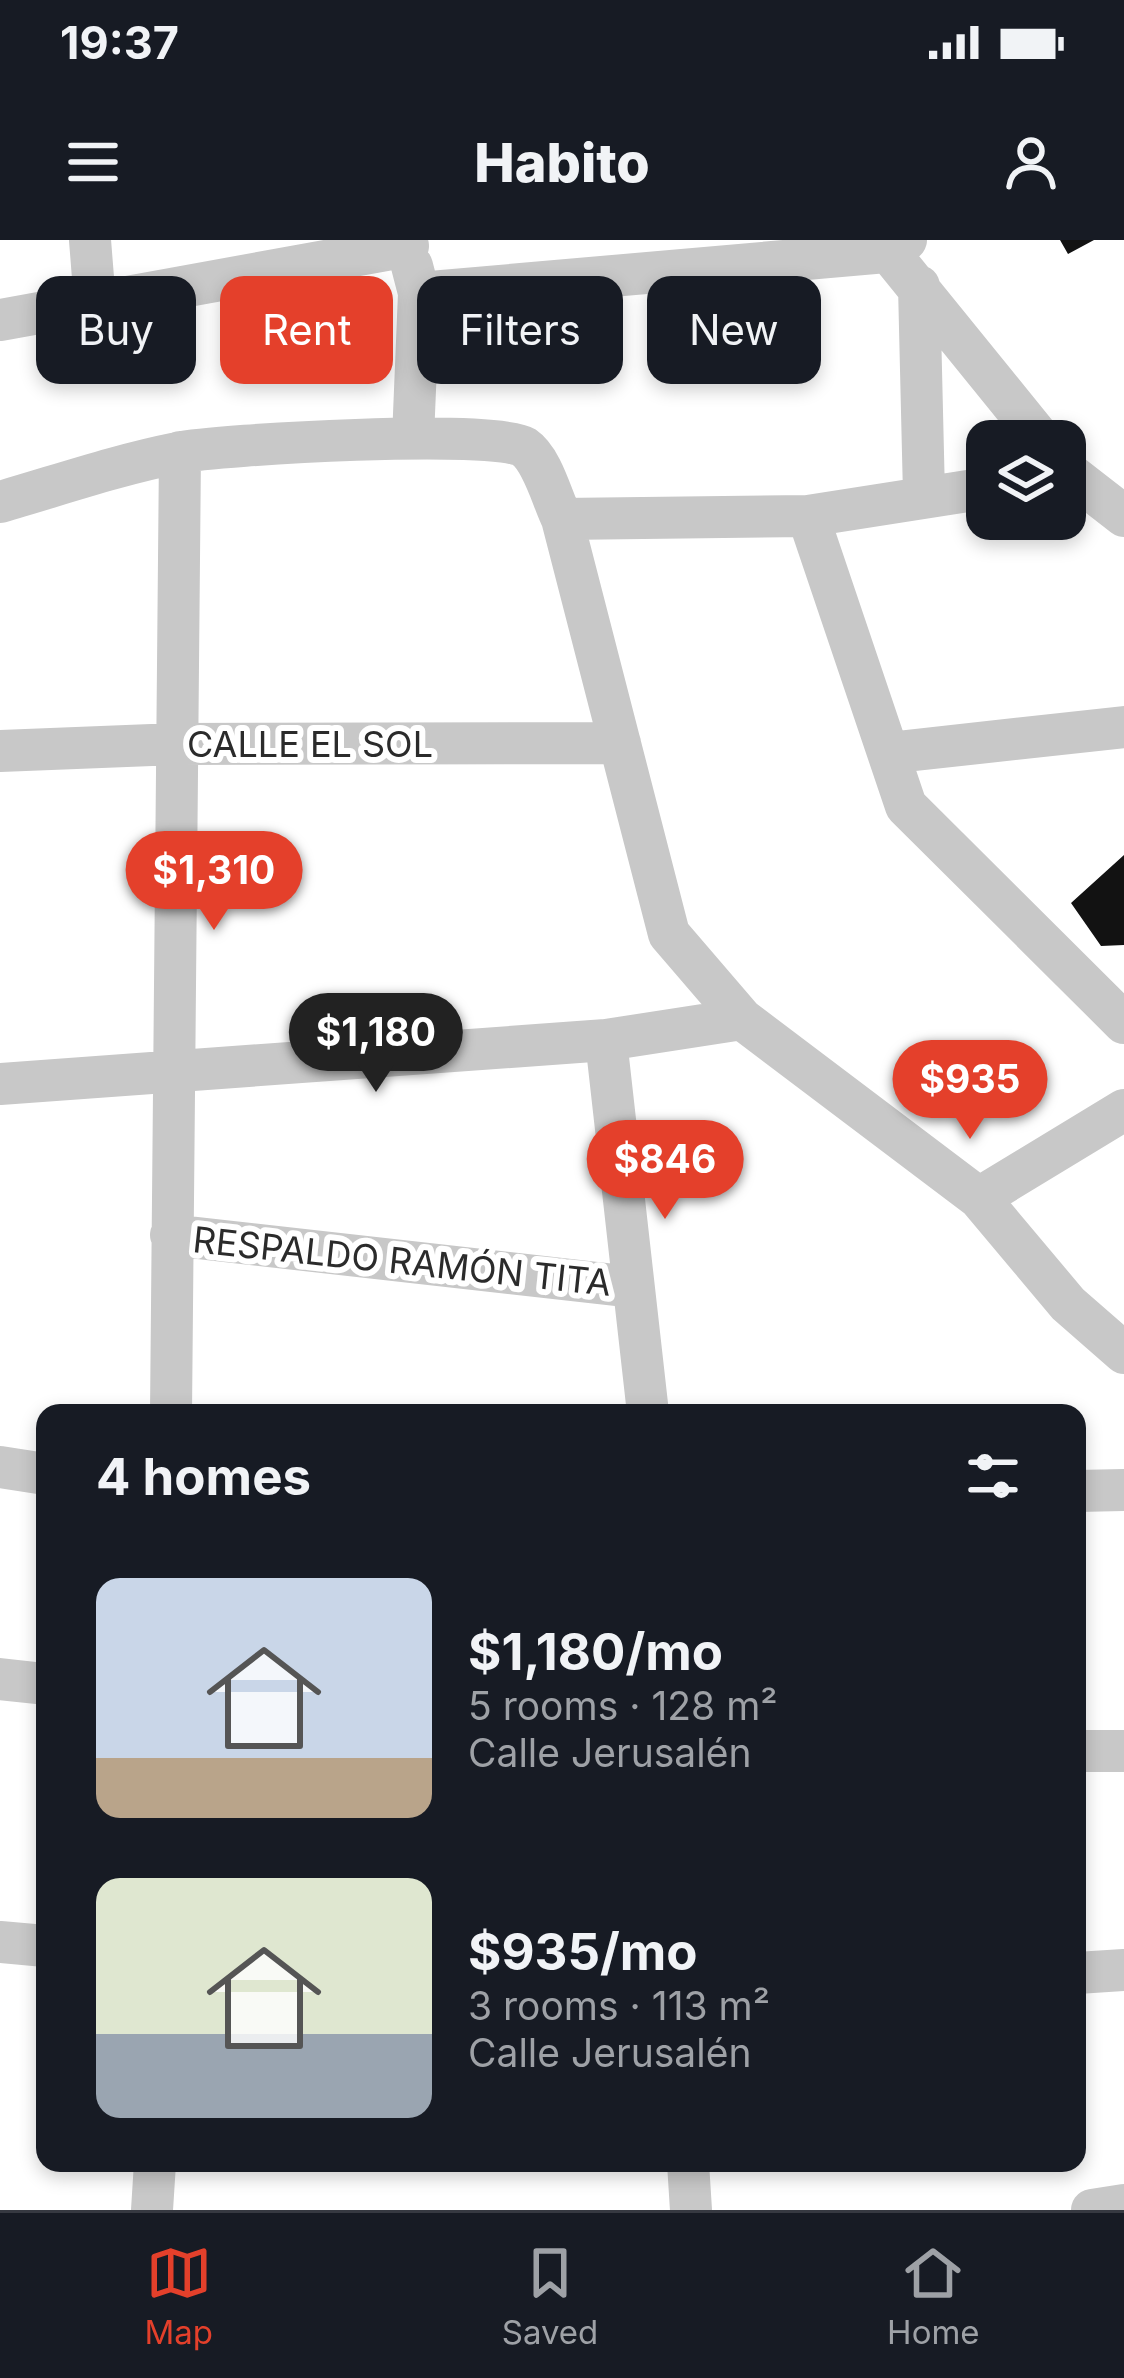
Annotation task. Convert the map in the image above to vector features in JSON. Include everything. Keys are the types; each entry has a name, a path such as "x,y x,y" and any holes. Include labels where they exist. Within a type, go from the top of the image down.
{"street":[{"path":"90,240 93,276"},
{"path":"196,284 407,243 417,288"},
{"path":"582,276 891,244 1025,420"},
{"path":"920,286 924,495"},
{"path":"0,320 36,314"},
{"path":"413,438 417,322"},
{"path":"0,502 180,452 413,438 503,440 523,446 534,458 562,519 669,934 742,1018 979,1198 1067,1304 1124,1353"},
{"path":"171,1404 180,452"},
{"path":"1086,489 1124,516"},
{"path":"562,519 808,516 966,490"},
{"path":"808,516 905,806 1124,1023"},
{"path":"888,753 1124,727"},
{"name":"CALLE EL SOL","path":"0,751 177,744 620,742"},
{"path":"0,1084 606,1040 742,1018"},
{"path":"606,1040 647,1404"},
{"path":"979,1198 1124,1110"},
{"name":"RESPALDO RAMÓN TITA","path":"172,1235 633,1287"},
{"path":"0,1467 36,1473"},
{"path":"1086,1491 1124,1490"},
{"path":"0,1679 36,1683"},
{"path":"1086,1751 1124,1751"},
{"path":"0,1942 36,1945"},
{"path":"1086,1972 1124,1970"},
{"path":"152,2210 154,2172"},
{"path":"689,2172 691,2210"},
{"path":"1092,2210 1124,2205"}],"building":[{"path":"1060,240 1094,240 1068,254"},
{"path":"1124,855 1124,945 1101,946 1071,903"}]}
